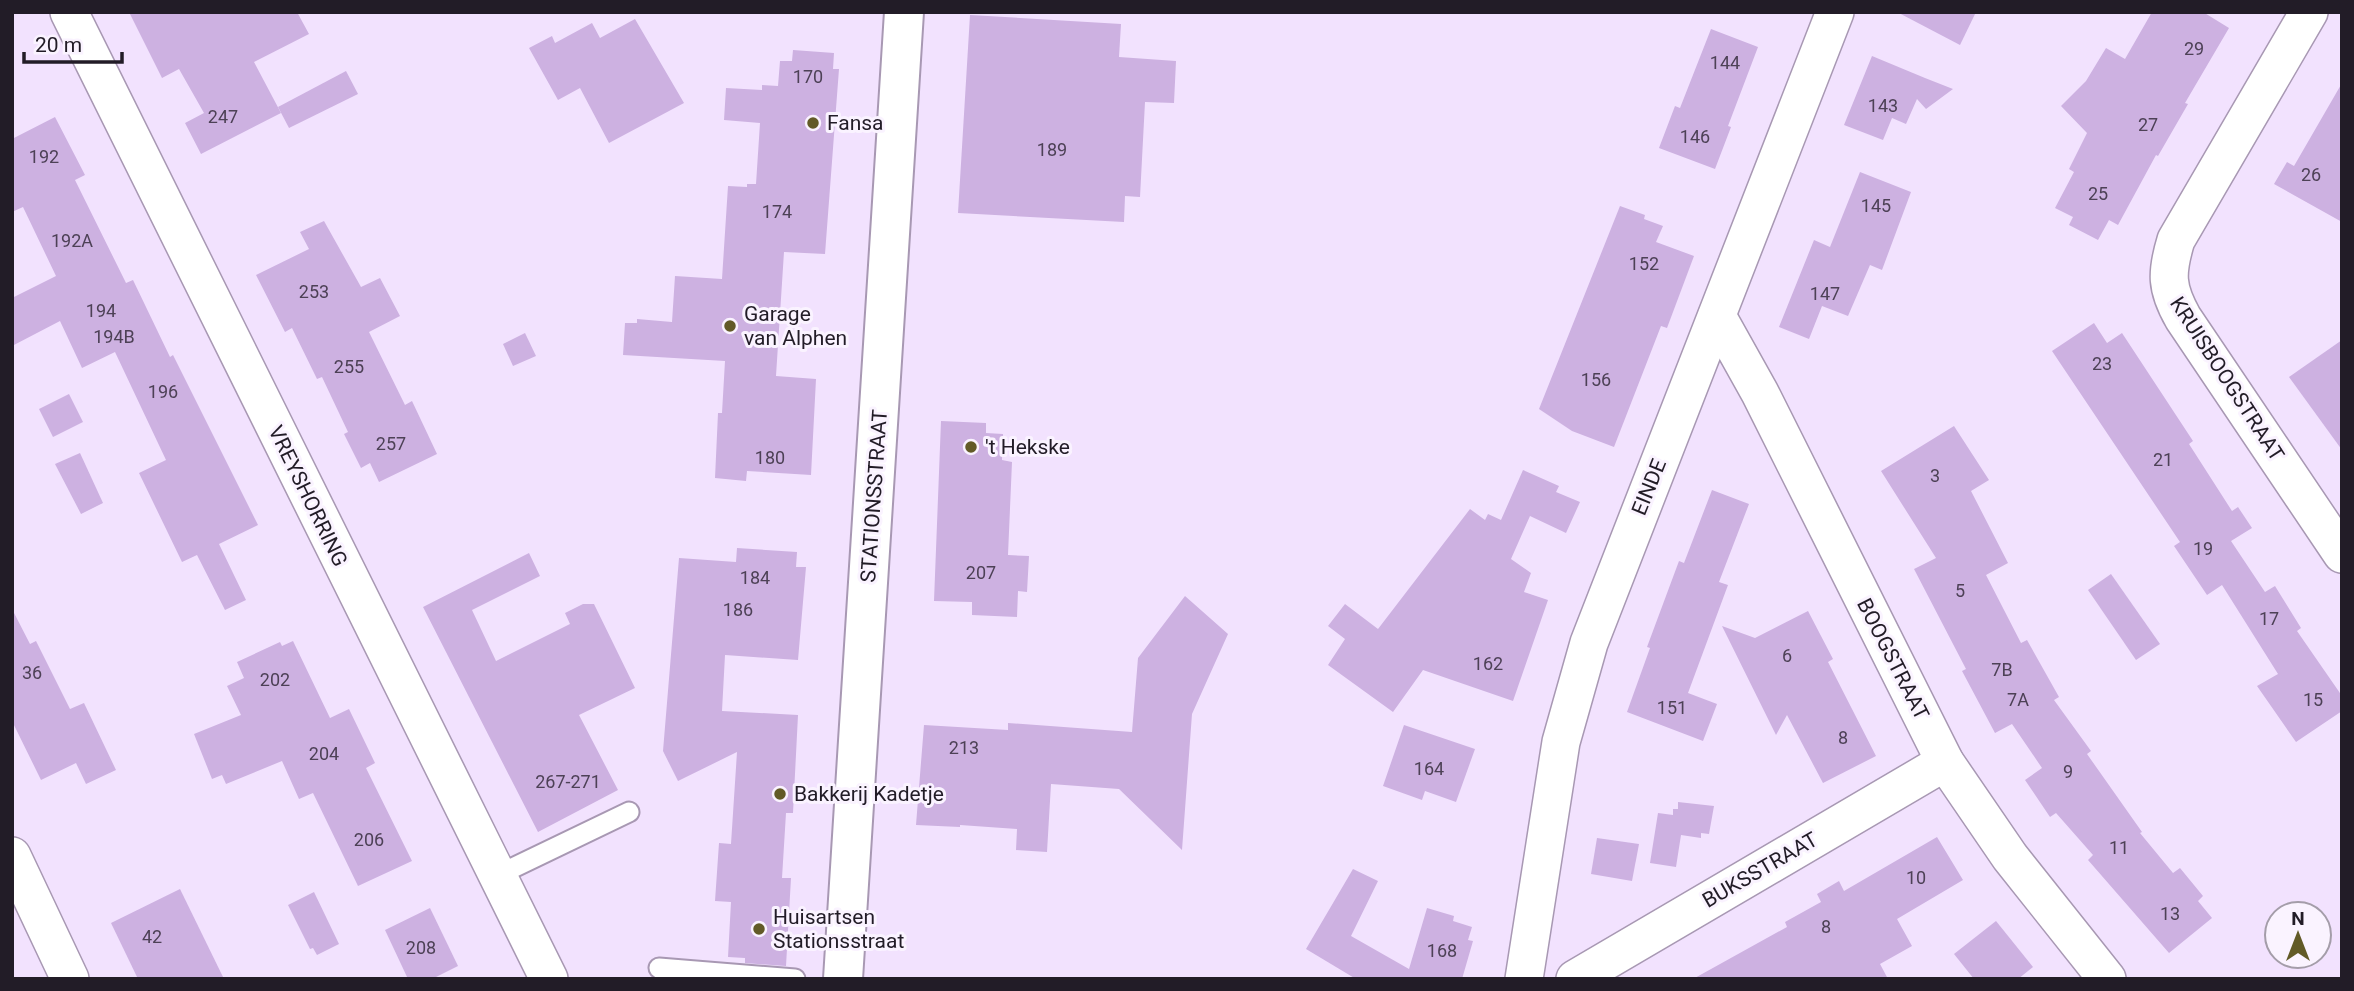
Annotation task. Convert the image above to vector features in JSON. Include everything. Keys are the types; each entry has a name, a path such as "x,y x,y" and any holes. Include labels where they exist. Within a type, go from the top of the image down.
{"main road":[{"name":"STATIONSSTRAAT","path":"843,979 904,12"}],"street":[{"name":"VREYSHORRING","path":"69,12 549,979"},
{"name":"EINDE","path":"1524,979 1561,742 1589,643 1835,12"},
{"name":"KRUISBOOGSTRAAT","path":"2309,12 2176,240 2169,263 2168,282 2172,299 2183,318 2342,554"},
{"name":"BOOGSTRAAT","path":"1717,316 1760,393 1945,762 2010,858 2107,979"},
{"name":"BUKSSTRAAT","path":"1576,979 1945,762"},
{"path":"12,856 70,979"}],"lane":[{"path":"498,875 629,811"},
{"path":"659,968 795,979"}],"building":[{"path":"129,12 297,12 309,34 254,62 281,113 201,154 185,123 204,113 179,69 162,78"},
{"path":"1897,12 1976,12 1960,45"},
{"path":"2152,12 2203,12 2229,28 2118,225 2109,220 2098,240 2069,225 2073,217 2055,208 2074,172 2069,169 2087,133 2061,106 2086,81 2106,48 2125,59"},
{"path":"970,15 1121,24 1119,57 1176,61 1174,103 1145,102 1140,197 1125,196 1124,222 958,213"},
{"path":"635,19 684,103 609,143 580,88 558,100 529,48 552,36 555,43 592,23 600,38"},
{"path":"1711,29 1758,47 1715,169 1659,148 1675,106 1680,108"},
{"path":"793,50 834,53 833,69 839,69 825,254 784,252 776,376 816,379 811,475 747,471 746,481 715,478 718,413 722,413 725,361 623,355 625,323 637,323 637,319 672,322 675,276 722,279 728,186 747,187 747,184 756,184 760,123 724,120 726,88 762,90 762,85 778,86 780,61 792,61"},
{"path":"1872,56 1953,89 1926,109 1917,99 1906,124 1892,118 1883,140 1844,125"},
{"path":"346,71 358,94 289,128 278,107"},
{"path":"2342,83 2342,222 2274,184 2287,162 2294,166"},
{"path":"55,117 85,175 75,180 126,283 133,280 258,525 219,544 246,600 225,610 197,555 182,562 139,473 166,460 115,352 82,368 60,321 12,346 12,298 56,276 23,207 12,212 12,139"},
{"path":"1860,172 1911,192 1882,270 1870,265 1848,316 1822,306 1809,339 1779,327 1814,240 1830,247"},
{"path":"1620,206 1645,215 1644,219 1663,226 1656,242 1694,256 1667,328 1661,326 1614,447 1572,431 1539,409"},
{"path":"324,221 361,287 380,278 400,316 369,332 405,405 412,401 437,454 379,482 370,463 361,468 344,434 348,432 322,377 317,379 292,328 285,332 256,275 309,249 300,232"},
{"path":"2094,323 2107,343 2122,333 2193,441 2189,444 2232,511 2238,507 2252,528 2231,541 2265,592 2275,586 2301,628 2297,631 2342,696 2342,711 2296,742 2257,686 2278,674 2222,585 2207,595 2174,546 2180,542 2052,351"},
{"path":"525,333 536,356 513,366 503,344"},
{"path":"2342,340 2342,450 2289,377"},
{"path":"69,394 83,422 53,437 39,409"},
{"path":"941,421 986,423 986,433 1003,434 1002,460 1012,462 1008,555 1029,556 1027,592 1018,591 1017,617 972,615 972,602 934,601"},
{"path":"1954,426 1989,480 1971,491 2008,563 1986,575 2021,643 2027,640 2059,697 2054,700 2091,751 2087,754 2142,832 2140,833 2173,873 2180,868 2203,896 2198,901 2212,918 2169,953 2088,860 2093,855 2056,813 2050,817 2025,780 2042,768 2012,724 1995,733 1962,671 1966,669 1914,569 1936,558 1881,471"},
{"path":"80,453 103,503 81,514 55,464"},
{"path":"1523,470 1559,486 1556,492 1580,502 1566,533 1530,516 1511,559 1531,573 1524,592 1548,600 1513,701 1423,670 1393,712 1328,665 1345,639 1328,626 1345,604 1378,629 1470,509 1485,520 1488,514 1501,520"},
{"path":"1712,490 1749,504 1719,582 1728,585 1688,693 1717,704 1703,741 1627,712 1650,648 1647,647 1679,561 1684,563"},
{"path":"737,548 797,552 796,567 806,567 798,660 725,655 722,711 798,715 793,813 786,813 782,878 791,878 786,966 745,963 745,958 728,957 731,902 715,901 719,843 731,844 737,752 678,781 663,751 679,558 736,562"},
{"path":"529,553 540,576 472,610 496,661 570,624 565,613 583,604 594,604 635,688 579,715 618,790 538,832 423,607"},
{"path":"2111,574 2160,644 2136,660 2088,590"},
{"path":"1185,596 1228,634 1192,714 1182,850 1119,789 1051,784 1047,852 1016,850 1017,829 916,825 924,725 1008,730 1008,723 1132,732 1138,658"},
{"path":"12,609 30,644 36,641 70,709 84,703 116,770 86,784 76,763 41,780 12,721"},
{"path":"1808,611 1833,659 1828,662 1876,756 1823,783 1787,715 1776,735 1722,626 1755,638"},
{"path":"293,641 330,718 349,709 375,763 366,768 412,861 358,886 313,793 299,799 282,761 226,784 222,775 212,779 194,734 241,715 227,686 244,678 237,662 280,642 282,646"},
{"path":"1404,725 1475,749 1456,802 1425,791 1422,800 1383,786"},
{"path":"1678,802 1714,806 1709,834 1701,833 1701,838 1681,835 1676,867 1650,863 1658,813 1673,815 1673,809 1678,809"},
{"path":"1937,837 1963,880 1897,919 1912,946 1880,964 1888,979 1693,979 1787,927 1785,922 1821,902 1817,894 1839,881 1844,891"},
{"path":"1597,838 1639,844 1632,881 1591,874"},
{"path":"1353,869 1378,881 1351,936 1409,969 1427,908 1454,916 1453,921 1472,927 1468,940 1473,941 1462,979 1356,979 1306,949"},
{"path":"180,889 224,979 138,979 111,923"},
{"path":"314,892 339,944 317,955 313,948 310,949 288,905"},
{"path":"430,908 458,966 432,979 408,979 385,930"},
{"path":"1996,921 2033,967 2018,979 1974,979 1954,954"}],"place":[{"name":"Fansa","path":"813,123"},
{"name":"Garage van Alphen","path":"730,326"},
{"name":"'t Hekske","path":"971,447"},
{"name":"Bakkerij Kadetje","path":"780,794"},
{"name":"Huisartsen Stationsstraat","path":"759,929"}]}
